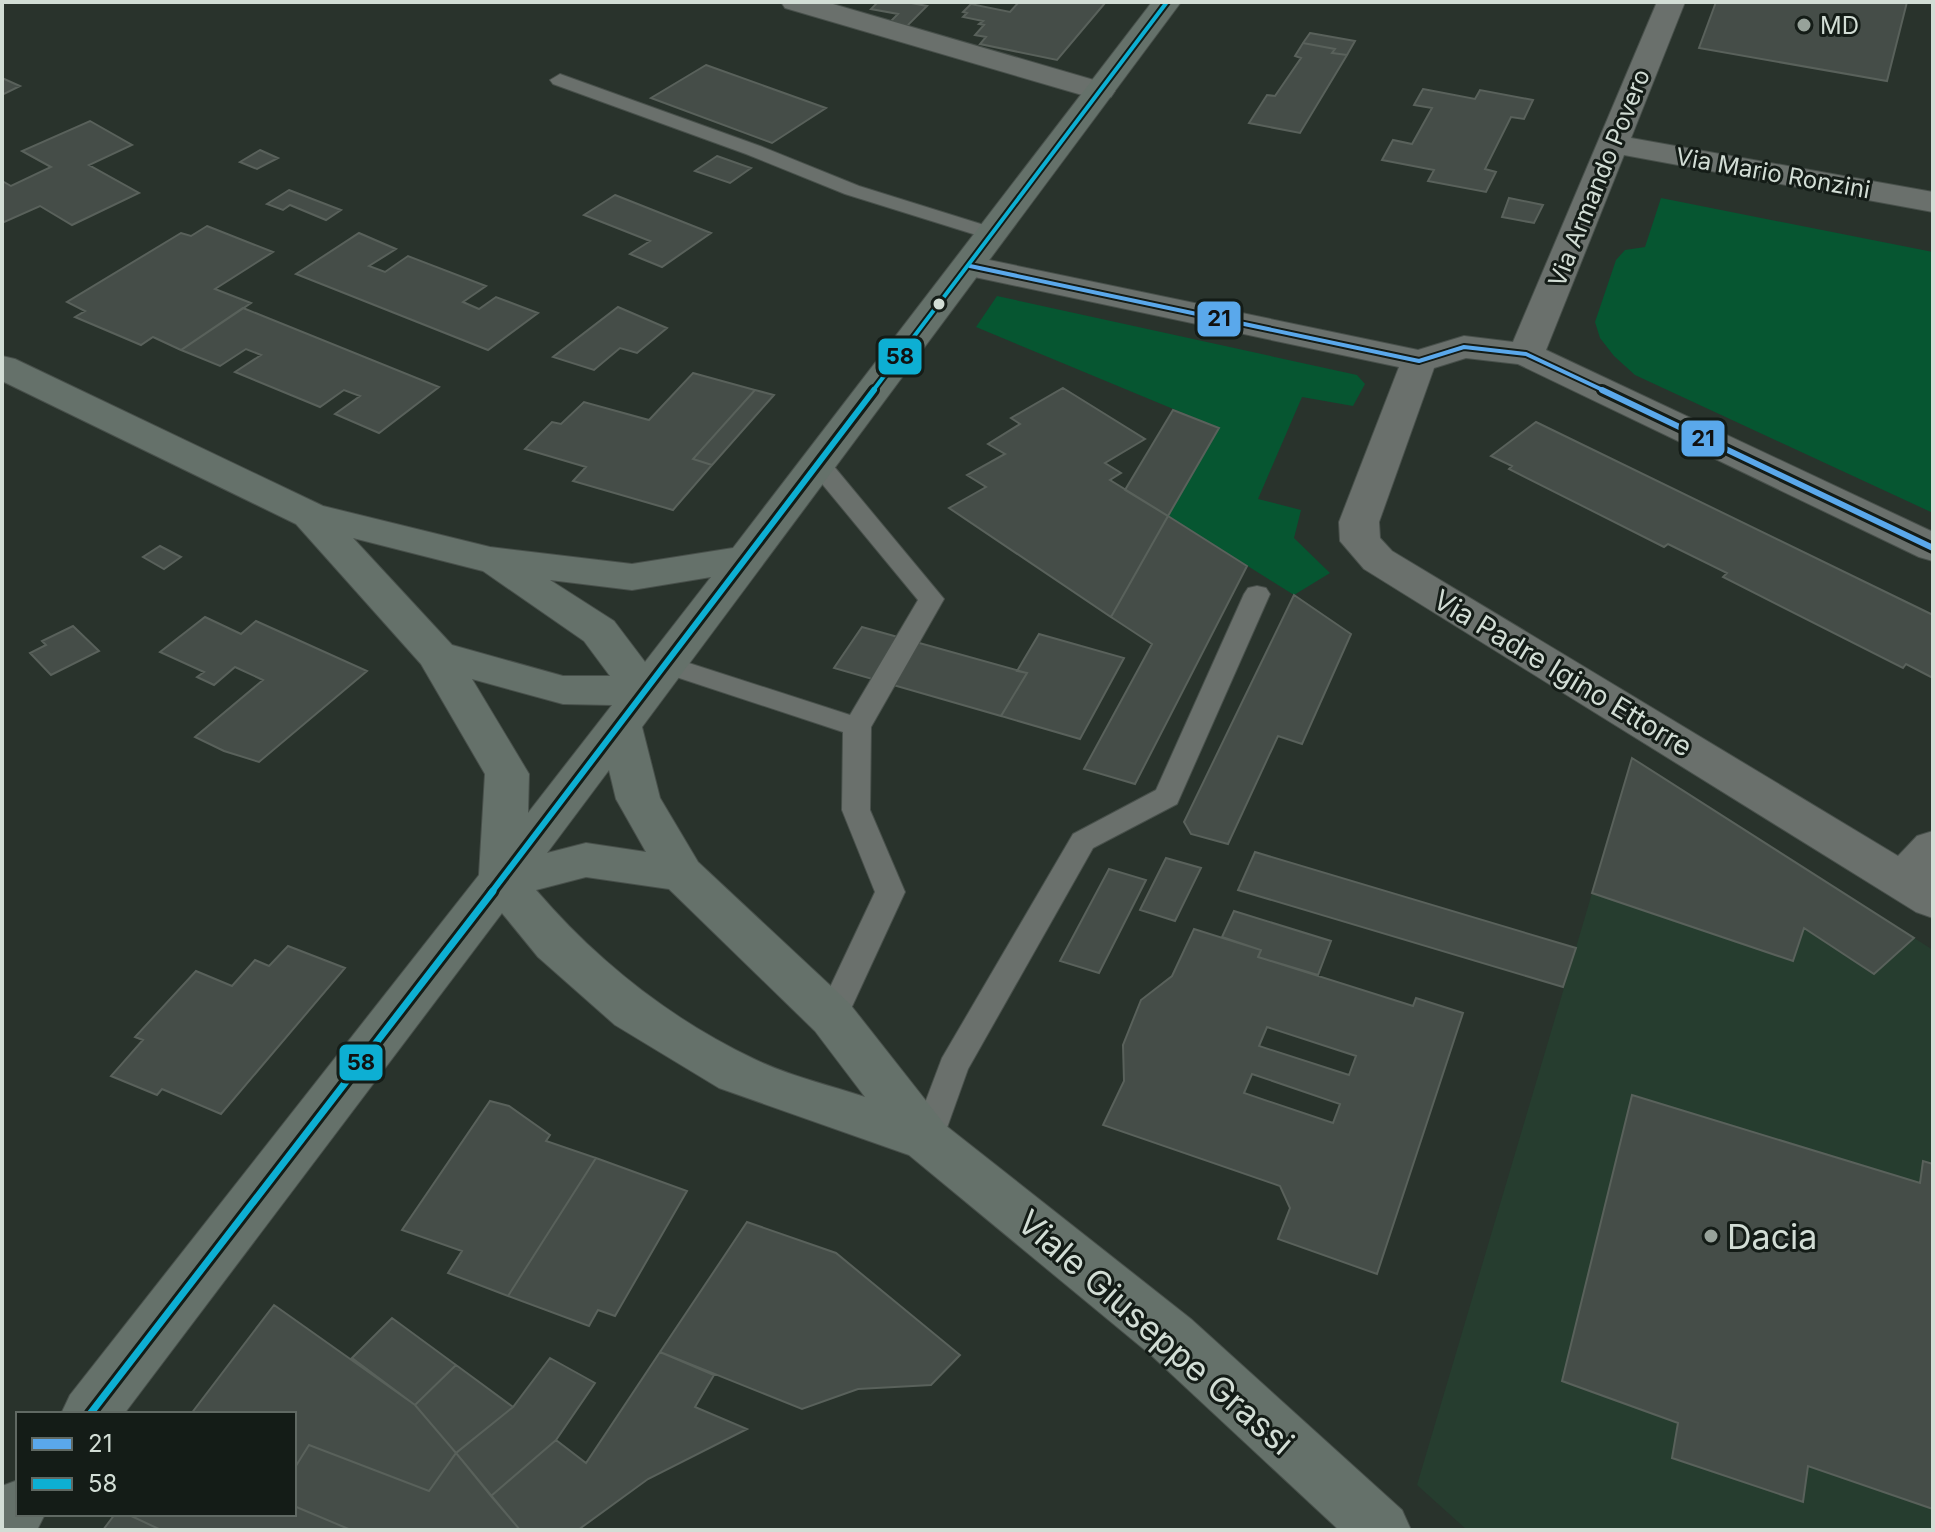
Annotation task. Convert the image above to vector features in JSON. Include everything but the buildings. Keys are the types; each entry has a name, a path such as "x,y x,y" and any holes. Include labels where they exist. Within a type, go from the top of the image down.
{"main road":[{"path":"92,1412 502,881 1167,2"},
{"path":"2,367 310,515 490,560 632,577 744,559"},
{"path":"310,515 437,655 507,774 502,881"},
{"path":"490,560 599,631 642,693"},
{"path":"437,655 563,690 642,693"},
{"name":"Viale Giuseppe Grassi","path":"642,693 638,799 682,874 832,1017 927,1140 1171,1337 1381,1530"},
{"path":"502,881 586,860 682,874"},
{"name":"Viale Giuseppe Grassi","path":"502,881 555,944 632,1011 737,1074 927,1140"},
{"path":"2,1528 16,1510"}],"street":[{"path":"795,2 1100,91"},
{"name":"Via Armando Povero","path":"1526,354 1671,2"},
{"name":"Via Mario Ronzini","path":"1614,144 1933,202"},
{"path":"970,266 1419,361 1464,347 1526,354 1933,548"},
{"name":"Via Padre Igino Ettorre","path":"1419,361 1359,522 1360,541 1378,560 1918,891"},
{"path":"1918,891 1933,848"}],"lane":[{"path":"560,80 753,150 852,190 993,234"},
{"path":"818,463 931,599 857,727 856,810 890,892 832,1017"},
{"path":"927,1140 953,1067 1083,841 1167,797 1257,594"},
{"path":"642,693 857,727"}],"shaded area":[{"name":"Dacia","path":"1632,758 1933,950 1933,1530 1467,1530 1417,1485"}],"green space":[{"path":"1661,198 1933,252 1933,513 1635,375 1614,356 1600,338 1595,322 1616,260 1625,250 1645,247"},
{"path":"997,296 1357,375 1365,384 1353,406 1302,397 1258,499 1301,510 1294,538 1330,573 1294,595 1168,516 1219,428 976,327"}],"transit line":[{"name":"58","path":"92,1412 631,710 1167,2"},
{"name":"21","path":"970,266 1419,361 1464,347 1526,354 1933,548"}],"place":[{"name":"MD","path":"1804,25"},
{"name":"Dacia","path":"1711,1236"}]}
